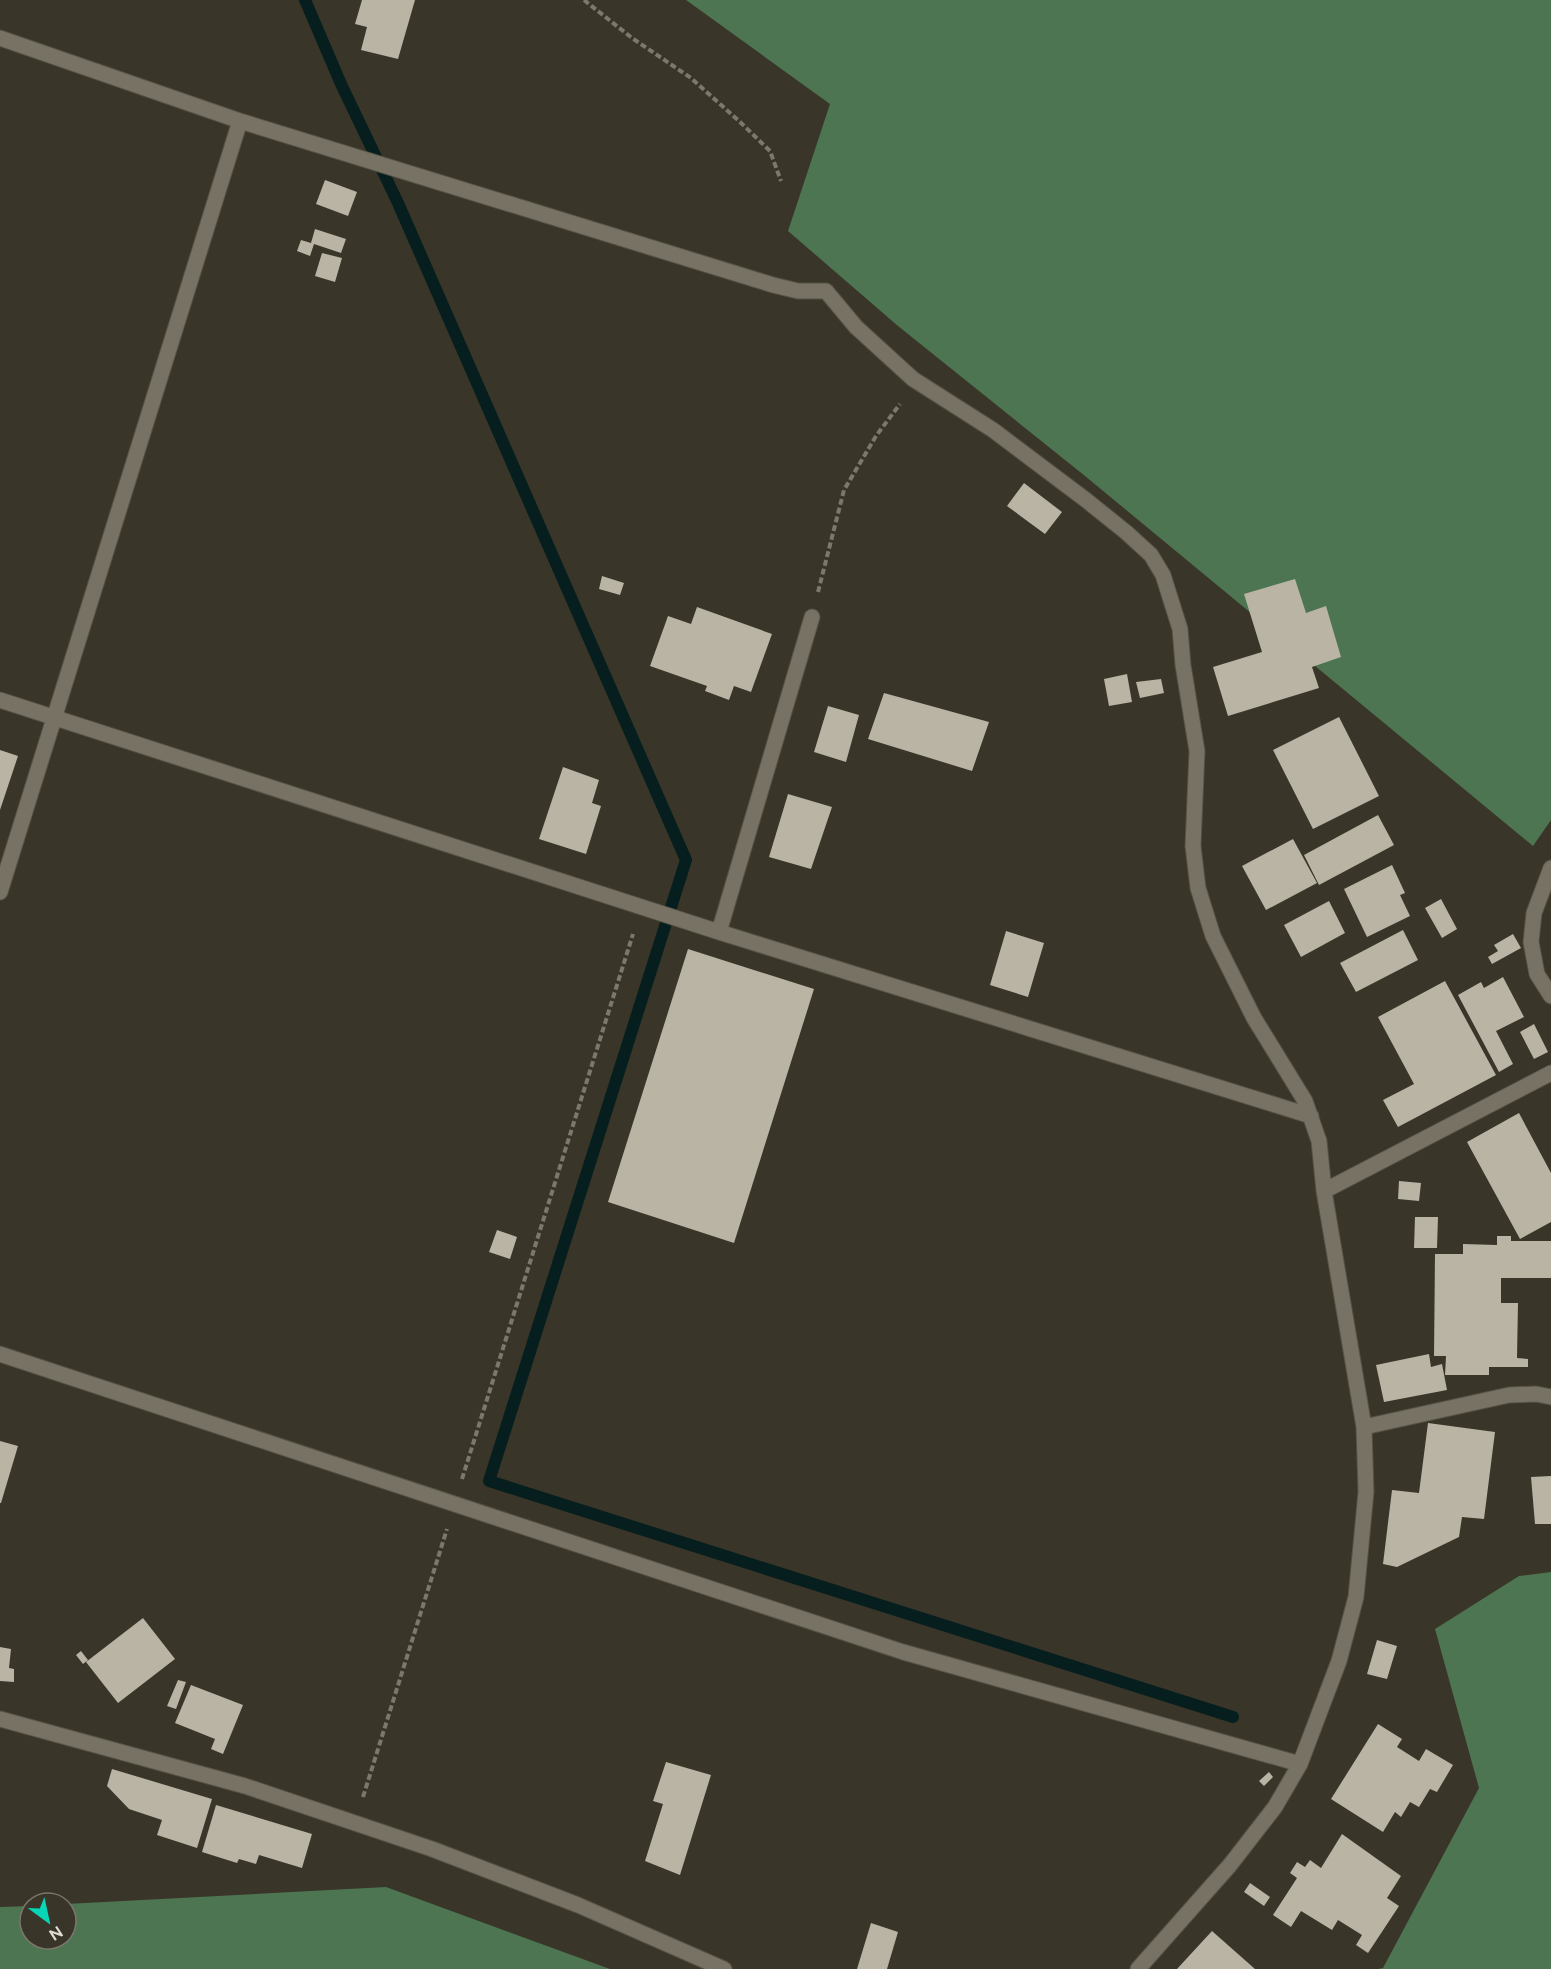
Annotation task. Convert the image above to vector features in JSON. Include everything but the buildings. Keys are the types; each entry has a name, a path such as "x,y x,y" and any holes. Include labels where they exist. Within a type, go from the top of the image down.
{"street":[{"path":"0,38 240,121 773,285 798,291 826,291 856,327 913,379 993,430 1086,500 1151,555 1163,575 1180,629 1183,665 1197,751 1193,846 1198,888 1213,936 1254,1018 1305,1101 1319,1141 1324,1191 1364,1427 1366,1492 1356,1597 1339,1661 1300,1764 1275,1807 1230,1865 1138,1969"},
{"path":"0,892 240,121"},
{"path":"719,932 812,617"},
{"path":"0,700 719,932 1311,1116"},
{"path":"1551,868 1534,914 1532,942 1537,974 1551,996"},
{"path":"1324,1191 1551,1073"},
{"path":"0,1354 903,1652 1300,1764"},
{"path":"1364,1427 1509,1395 1536,1394 1551,1397"},
{"path":"0,1719 245,1786 432,1849 578,1905 724,1969"}],"path":[{"path":"584,0 632,38 691,78 738,120 770,151 781,181"},
{"path":"812,617 844,490 876,436 895,412 913,379"},
{"path":"355,1824 642,907"}],"green space":[{"path":"686,0 1551,0 1551,820 1533,846 1085,476 898,326 788,231 830,104"},
{"path":"1551,1572 1551,1969 1378,1969 1383,1968 1479,1788 1435,1629 1519,1576"},
{"path":"386,1887 610,1969 0,1969 0,1907 18,1906 18,1951 78,1951 78,1903"}],"waterway":[{"path":"305,0 341,84 398,203 686,860 489,1481 1233,1717"}]}
